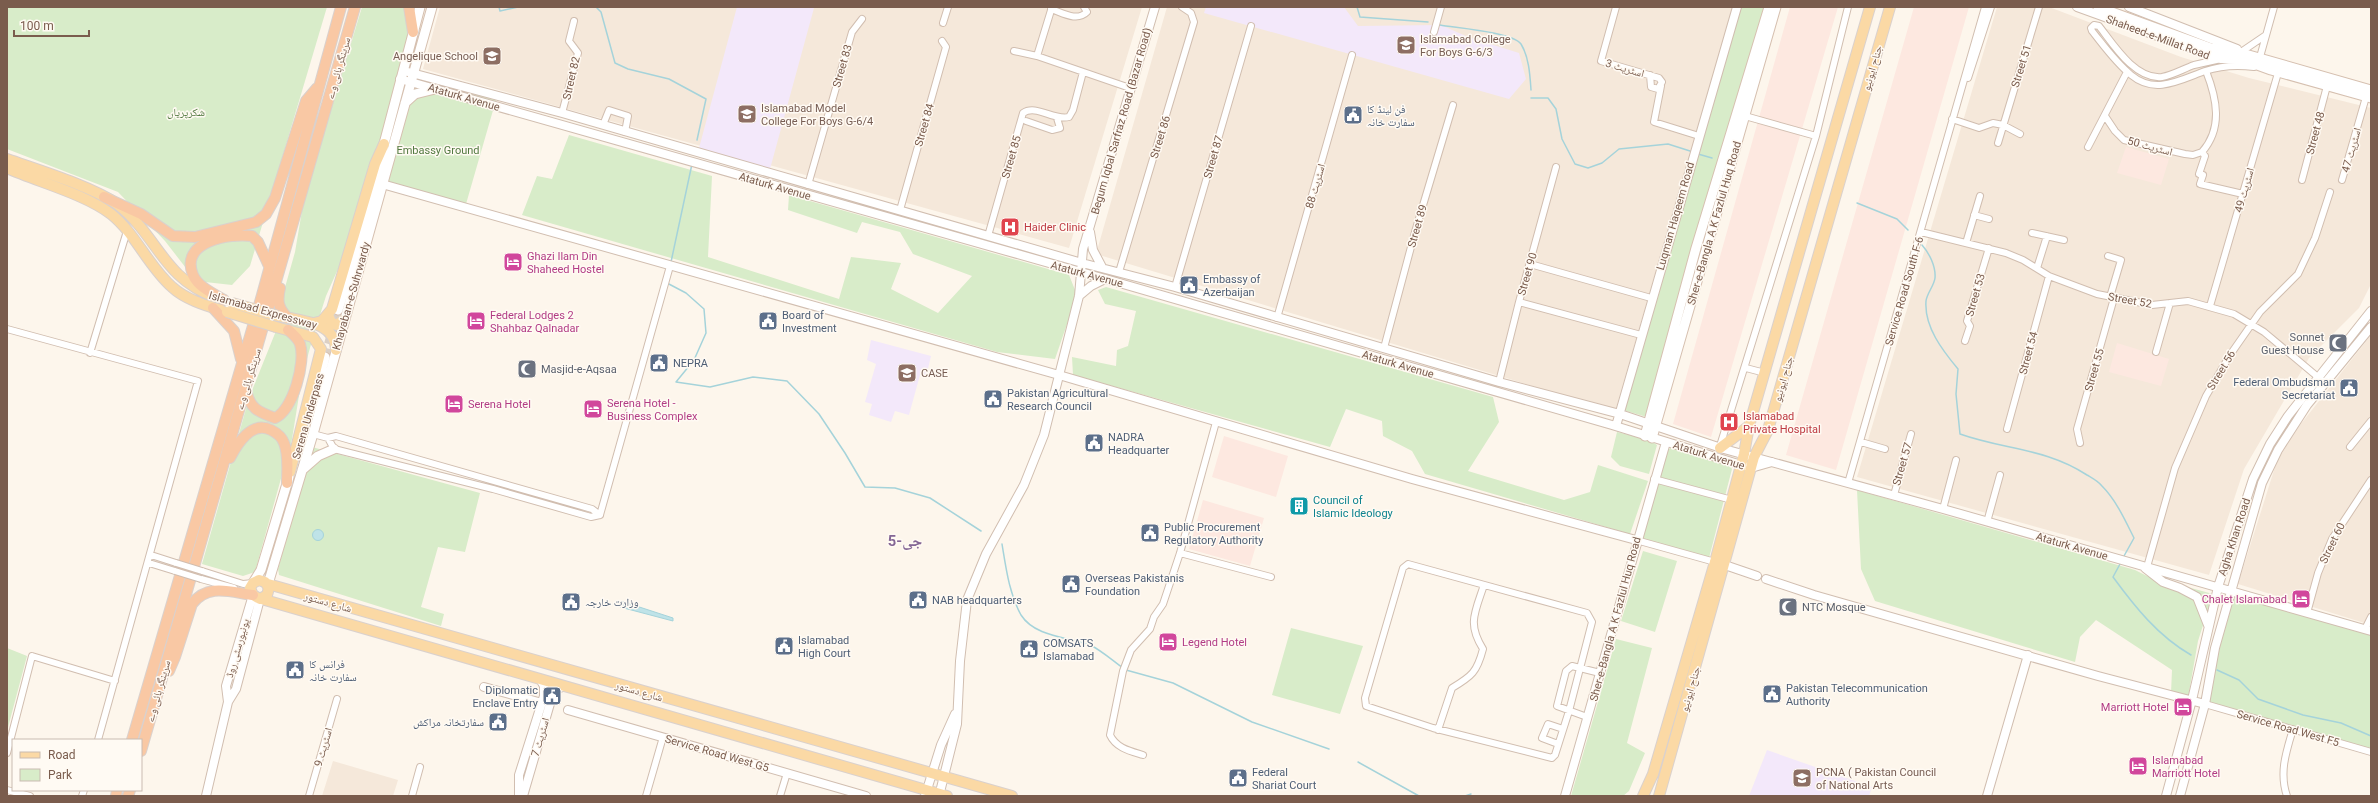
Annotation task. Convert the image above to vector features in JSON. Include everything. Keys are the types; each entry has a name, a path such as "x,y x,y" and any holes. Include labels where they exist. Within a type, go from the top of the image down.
{"highway":[{"name":"سرینگر ہائی وے","path":"132,739 242,363 341,7"},
{"name":"سرینگر ہائی وے","path":"142,748 355,7"},
{"path":"352,17 358,7"},
{"path":"409,7 413,32"},
{"path":"104,197 141,214 173,236 195,237 256,222 266,214 275,198 306,101 319,85"},
{"path":"283,317 279,308 278,300 295,236 295,214"},
{"path":"228,302 199,283 193,276 192,258 204,243 240,234 252,236 258,242 269,266"},
{"path":"213,308 234,331 242,363"},
{"path":"246,387 251,407 259,412 275,418 284,412 294,389 302,356 298,339 288,330"},
{"path":"219,479 241,439 259,428 267,428 277,433 284,441 287,453 288,479"},
{"path":"160,686 175,657 188,615 196,598 214,590 254,592"}],"main road":[{"path":"338,310 379,170 384,144 420,7"},
{"name":"Khayaban-e-Suhrwardy","path":"268,584 313,434 432,7"},
{"name":"Sher-e-Bangla A K Fazlul Huq Road","path":"1652,426 1696,248 1769,7"},
{"name":"Sher-e-Bangla A K Fazlul Huq Road","path":"1648,437 1745,116 1776,7"},
{"name":"جناح ایونیو","path":"1661,795 1749,456 1749,426 1870,7"},
{"name":"جناح ایونیو","path":"1749,456 1768,430 1890,7"},
{"name":"Shaheed-e-Millat Road","path":"2098,7 2241,56 2260,57 2272,68 2367,94"},
{"name":"Shaheed-e-Millat Road","path":"2113,7 2272,68 2327,86 2367,94"},
{"path":"405,103 416,94 435,89"},
{"path":"310,324 322,321 328,316 343,275 375,164 384,144"},
{"name":"Islamabad Expressway","path":"7,159 104,197 126,212 185,282 203,293 228,302 329,330 334,338 336,350"},
{"name":"Islamabad Expressway","path":"7,168 92,203 109,213 126,231 170,286 184,296 213,308 313,337 320,349 322,359"},
{"path":"328,316 330,322 336,325 344,320"},
{"name":"Khayaban-e-Suhrwardy","path":"254,592 266,556 322,359"},
{"path":"1720,448 1749,426"},
{"path":"301,471 318,456 334,449"},
{"name":"جناح ایونیو","path":"1645,792 1720,564 1732,500 1746,466"},
{"path":"266,556 276,558"},
{"name":"شارع دستور","path":"942,795 926,794 254,592 258,580 933,775 1012,796"},
{"path":"254,592 267,595 268,584"},
{"path":"1636,796 1645,792"}],"street":[{"path":"943,23 948,7"},
{"path":"1038,56 1051,8 1077,18 1082,17 1086,12 1084,7"},
{"name":"Begum Iqbal Sarfraz Road (Bazar Road)","path":"942,795 944,777 957,724 956,711 963,627 969,592 986,554 1035,462 1079,296 1084,249 1089,229 1155,7"},
{"name":"Street 86","path":"1120,272 1194,22 1191,13 1182,7"},
{"path":"1434,32 1441,7"},
{"name":"اسٹریٹ 3","path":"1616,7 1601,61 1650,75 1659,78 1661,86 1658,89 1651,87 1650,75"},
{"name":"Luqman Haqeem Road","path":"1616,426 1651,298 1737,7"},
{"path":"1720,448 1746,368 1816,136 1848,7"},
{"name":"Service Road South F-6","path":"1848,483 1985,7"},
{"name":"Service Road South F-6","path":"1959,97 1976,58 1991,7"},
{"name":"Street 51","path":"1998,144 2039,7"},
{"name":"Shaheed-e-Millat Road","path":"2077,7 2221,59 2241,56 2234,47 2129,7"},
{"path":"2260,57 2274,7"},
{"name":"Street 83","path":"808,185 852,32 862,19"},
{"name":"Street 82","path":"562,113 578,53 569,42 574,21"},
{"path":"2221,59 2195,65 2164,77 2153,76 2133,65 2099,26 2094,25 2091,28 2127,72 2144,82 2158,86 2176,82 2206,71 2245,66 2272,68"},
{"name":"Street 87","path":"1174,287 1251,26"},
{"path":"2241,56 2266,35"},
{"name":"Street 84","path":"900,210 946,47 942,41"},
{"path":"1014,51 1038,56 1130,88"},
{"name":"اسٹریٹ 88","path":"1277,318 1352,55"},
{"name":"اسٹریٹ 49","path":"2210,306 2243,194 2272,68"},
{"path":"2206,71 2218,110 2213,134 2203,154 2199,174 2202,175 2200,184 2243,194"},
{"path":"1026,121 1052,130 1060,128 1057,118 1069,117 1074,110 1083,72"},
{"path":"2088,147 2127,72"},
{"name":"Ataturk Avenue","path":"402,74 562,113 1082,263 1174,287 1499,382 1620,414 1720,448 1894,495 2368,630"},
{"name":"Ataturk Avenue","path":"412,77 435,89 1359,352 1616,426 1746,466 1772,462"},
{"path":"1661,86 1654,122 1699,136"},
{"name":"Street 48","path":"2302,180 2327,86"},
{"name":"اسٹریٹ 47","path":"2342,180 2367,94"},
{"name":"Street 89","path":"1384,348 1415,232 1453,104"},
{"path":"603,125 609,110 628,116 626,132"},
{"name":"Street 85","path":"988,236 1023,113 1032,110 1057,118"},
{"path":"1745,116 1816,136"},
{"name":"اسٹریٹ 50","path":"2105,116 2115,132 2124,140 2185,154 2203,154"},
{"path":"1952,119 1979,128 1993,123 2003,125 2020,134"},
{"name":"Street 90","path":"1499,382 1556,167"},
{"path":"784,188 786,178"},
{"path":"382,184 1059,375 1216,422 1636,540 1757,576"},
{"name":"Street 56","path":"2145,566 2183,445 2216,378 2252,324 2300,269 2315,238 2330,192"},
{"path":"1966,243 1980,196"},
{"path":"1974,215 1989,219"},
{"path":"1089,229 1093,250 1102,267"},
{"path":"90,353 126,231"},
{"name":"Street 52","path":"1921,232 2006,253 2037,268 2049,276 2083,290 2152,305 2188,301 2234,314 2252,324 2325,383"},
{"path":"2032,233 2064,240"},
{"path":"2037,268 2047,236"},
{"name":"Street 53","path":"1965,341 1970,326 1967,321 1989,248"},
{"name":"Street 55","path":"2080,443 2077,430 2121,260 2108,256"},
{"path":"1530,264 1651,298"},
{"path":"600,515 670,266"},
{"name":"Street 54","path":"2007,429 2049,276"},
{"path":"1079,296 1091,286 1105,279"},
{"path":"1519,302 1641,335"},
{"path":"2156,352 2170,303"},
{"name":"Agha Khan Road","path":"2166,796 2192,700 2218,587 2253,479 2278,433 2318,377 2371,311"},
{"name":"Agha Khan Road","path":"2180,796 2205,704 2215,648 2262,483 2293,425 2371,327"},
{"path":"7,329 90,353 198,381 149,563 98,739"},
{"path":"1359,352 1362,342"},
{"path":"1746,368 1765,373"},
{"path":"2350,447 2371,421"},
{"path":"1143,755 1122,748 1113,742 1110,735 1123,671 1133,646 1150,628 1154,617 1163,604 1180,553 1216,422"},
{"path":"313,434 328,438 336,436 592,509 600,515"},
{"name":"Street 57","path":"1894,495 1911,434"},
{"path":"328,438 334,449 493,489 591,517 600,515"},
{"name":"Sher-e-Bangla A K Fazlul Huq Road","path":"1565,796 1636,540 1666,442"},
{"path":"1861,442 1885,449"},
{"path":"1943,509 1956,460"},
{"path":"1987,522 2000,475"},
{"path":"481,487 484,479"},
{"path":"1654,480 1732,500"},
{"name":"Street 60","path":"2307,613 2318,574 2332,539 2371,480"},
{"path":"493,489 495,481"},
{"path":"1180,553 1271,577"},
{"name":"شارع دستور","path":"151,555 242,584 254,592"},
{"name":"شارع دستور","path":"149,563 201,579 254,592"},
{"path":"1408,564 1484,585 1587,614 1592,622 1569,711 1555,755 1548,759 1438,730 1366,706 1365,698 1404,568 1408,564"},
{"path":"2145,566 2163,582 2180,588 2197,597 2208,626"},
{"path":"1766,579 1814,595 2098,676 2205,704"},
{"path":"1438,730 1452,688 1474,674 1480,664 1483,649 1473,628 1475,611 1484,585"},
{"name":"یونیورسٹی روڈ","path":"206,796 228,702 226,686 254,592"},
{"path":"2368,630 2371,617"},
{"path":"1987,796 2028,655"},
{"path":"7,753 32,656 115,682"},
{"path":"1587,717 1560,708 1557,703 1566,671 1572,666 1581,667 1600,673"},
{"path":"519,796 519,775 545,692 540,679"},
{"name":"اسٹریٹ 7","path":"523,796 554,690 565,686"},
{"path":"484,687 542,703"},
{"name":"اسٹریٹ 9","path":"309,796 337,699"},
{"name":"Service Road West F5","path":"2205,704 2371,752"},
{"name":"Service Road West G5","path":"568,710 866,796"},
{"path":"926,794 941,746 956,711"},
{"path":"1558,744 1542,738 1548,724 1563,729"},
{"path":"2287,796 2284,786 2283,766 2293,729"},
{"path":"646,796 663,737"},
{"path":"412,796 420,767"},
{"path":"780,796 787,773"},
{"path":"7,790 30,796"}],"shaded area":[{"path":"440,7 1142,7 1069,248 423,69"},
{"name":"Islamabad Model College For Boys G-6/4","path":"737,7 814,8 770,169 699,148"},
{"path":"1167,7 1733,7 1615,411 1096,254"},
{"name":"Islamabad College For Boys G-6/3","path":"1206,7 1344,7 1358,26 1441,25 1468,37 1519,53 1526,79 1509,99 1204,13"},
{"path":"1790,7 1838,7 1711,437 1673,424"},
{"path":"1914,7 1969,7 1836,470 1786,455"},
{"path":"1997,7 2049,7 2181,57 2249,78 2371,108 2371,284 2359,308 2309,358 2244,469 2209,575 1857,477"},
{"path":"2126,147 2169,159 2161,185 2117,173"},
{"path":"2371,335 2371,625 2238,584 2276,464 2293,434"},
{"path":"871,340 931,356 926,377 920,375 909,415 895,411 891,422 869,415 872,404 865,402 876,364 867,360"},
{"path":"2117,343 2169,359 2161,386 2109,372"},
{"path":"1224,436 1288,456 1276,497 1212,477"},
{"path":"1203,500 1264,518 1250,566 1189,549"},
{"name":"PCNA ( Pakistan Council of National Arts","path":"1767,750 1872,787 1869,796 1749,796"},
{"path":"333,761 398,780 393,796 322,796"}],"green space":[{"name":"شکرپریاں","path":"7,7 327,7 250,266 232,285 196,281 165,241 118,192 7,149"},
{"path":"362,7 418,7 384,127 342,260 326,296 313,337 302,377 292,439 255,572 243,576 202,564 249,398 280,321 282,298 295,252 304,199"},
{"path":"1741,7 1765,7 1650,418 1623,410"},
{"name":"Embassy Ground","path":"415,78 496,100 466,204 385,181"},
{"path":"569,135 712,176 708,257 839,299 851,257 901,263 891,289 938,313 972,276 913,254 900,232 862,222 857,233 788,210 789,195 1069,275 1077,295 1055,359 997,352 522,215 537,176 552,179"},
{"path":"1106,287 1493,397 1499,422 1468,471 1564,500 1590,492 1598,465 1648,481 1630,534 1425,474 1412,451 1383,436 1382,421 1346,409 1330,447 1073,375 1072,357 1116,366 1117,350 1128,346 1136,311 1105,304 1098,290"},
{"path":"1617,432 1649,440 1657,445 1649,474 1620,466 1611,457"},
{"path":"312,447 480,493 465,552 438,547 421,607 444,614 441,626 279,575 278,569"},
{"path":"1671,448 1727,463 1732,469 1709,558 1644,540 1643,536 1667,450"},
{"path":"1857,490 2135,570 2147,576 2213,594 2198,641 2188,698 2171,693 2172,670 2096,620 2080,637 2075,662 1875,601 1861,569"},
{"path":"1643,551 1677,561 1655,632 1621,621"},
{"path":"2234,594 2371,634 2371,749 2209,704 2221,637"},
{"path":"1291,628 1363,646 1340,714 1272,695"},
{"path":"1616,639 1652,648 1627,743 1645,753 1629,791 1623,796 1571,796"},
{"path":"7,648 27,656 7,731"}],"water":[{"path":"318,529 322,531 324,535 322,539 318,541 314,539 312,535 314,531"},
{"path":"621,601 673,618 673,621 620,607"}],"waterway":[{"path":"499,7 500,11 518,7"},
{"path":"596,7 601,12 615,63 628,69 669,79 706,99 697,140"},
{"path":"1357,7 1360,17 1428,22"},
{"path":"1440,25 1483,31 1507,36 1516,40 1521,44 1526,55 1529,66 1531,90"},
{"path":"1531,98 1548,98 1556,109 1562,139 1575,164 1588,168 1602,163 1619,149 1668,144 1690,151"},
{"path":"1698,154 1712,158"},
{"path":"671,262 692,164"},
{"path":"1857,203 1897,219 1908,230"},
{"path":"1922,245 1932,260 1935,273 1935,278 1926,301 1928,320 1936,338 1958,369 1956,394 1960,434 2056,459 2072,466 2097,481 2116,504 2134,538 2124,556"},
{"path":"667,283 686,293 704,309 706,333 694,360 676,382 710,387 753,377 787,381 819,414 845,453 865,487 895,488 930,498 981,531"},
{"path":"1002,544 1008,580 1017,607 1027,622 1043,632 1090,645 1123,668"},
{"path":"2120,564 2113,577 2130,599 2158,630 2191,655"},
{"path":"1126,670 1173,683 1252,722 1329,749"},
{"path":"2217,670 2239,680 2258,699 2303,715 2341,723 2371,736"},
{"path":"1358,762 1419,796"},
{"path":"1465,796 1471,794"}],"tunnel":[{"path":"325,357 338,310"}],"place":[{"name":"Islamabad College For Boys G-6/3","path":"1406,45"},
{"name":"Angelique School","path":"492,56"},
{"name":"Islamabad Model College For Boys G-6/4","path":"747,114"},
{"name":"فن لینڈ کا سفارت خانہ","path":"1353,115"},
{"name":"Haider Clinic","path":"1010,227"},
{"name":"Ghazi Ilam Din Shaheed Hostel","path":"513,262"},
{"name":"Embassy of Azerbaijan","path":"1189,285"},
{"name":"Federal Lodges 2 Shahbaz Qalnadar","path":"476,321"},
{"name":"Board of Investment","path":"768,321"},
{"name":"Sonnet Guest House","path":"2338,343"},
{"name":"NEPRA","path":"659,363"},
{"name":"Masjid-e-Aqsaa","path":"527,369"},
{"name":"CASE","path":"907,373"},
{"name":"Federal Ombudsman Secretariat","path":"2349,388"},
{"name":"Pakistan Agricultural Research Council","path":"993,399"},
{"name":"Serena Hotel","path":"454,404"},
{"name":"Serena Hotel - Business Complex","path":"593,409"},
{"name":"Islamabad Private Hospital","path":"1729,422"},
{"name":"NADRA Headquarter","path":"1094,443"},
{"name":"Council of Islamic Ideology","path":"1299,506"},
{"name":"Public Procurement Regulatory Authority","path":"1150,533"},
{"name":"Overseas Pakistanis Foundation","path":"1071,584"},
{"name":"Chalet Islamabad","path":"2301,599"},
{"name":"NAB headquarters","path":"918,600"},
{"name":"وزارت خارجہ","path":"571,602"},
{"name":"NTC Mosque","path":"1788,607"},
{"name":"Legend Hotel","path":"1168,642"},
{"name":"Islamabad High Court","path":"784,646"},
{"name":"COMSATS Islamabad","path":"1029,649"},
{"name":"فرانس کا سفارت خانہ","path":"295,670"},
{"name":"Pakistan Telecommunication Authority","path":"1772,694"},
{"name":"Diplomatic Enclave Entry","path":"552,696"},
{"name":"Marriott Hotel","path":"2183,707"},
{"name":"سفارتخانہ مراکش","path":"498,722"},
{"name":"Islamabad Marriott Hotel","path":"2138,766"},
{"name":"Federal Shariat Court","path":"1238,778"},
{"name":"PCNA ( Pakistan Council of National Arts","path":"1802,778"}],"district":[{"name":"جی-5","path":"905,541"}]}
